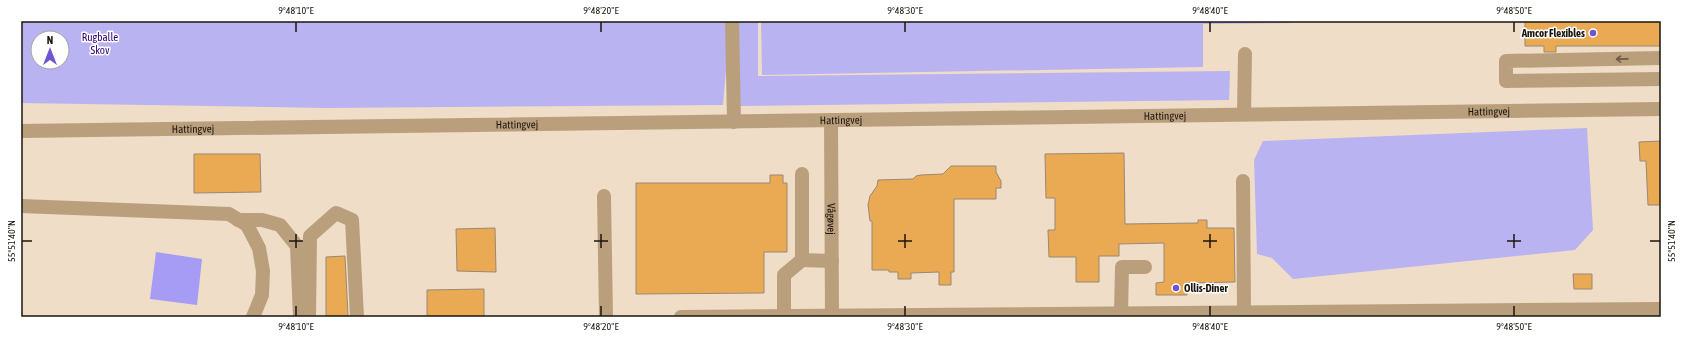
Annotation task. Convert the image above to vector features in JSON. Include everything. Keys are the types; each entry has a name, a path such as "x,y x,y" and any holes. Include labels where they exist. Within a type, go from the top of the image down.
{"street":[{"path":"732,21 734,122"},
{"path":"1244,54 1244,114"},
{"path":"1661,58 1506,61 1506,81 1661,79"},
{"name":"Hattingvej","path":"21,131 1661,109"},
{"name":"Vågøvej","path":"831,120 832,316"},
{"path":"802,174 802,260"},
{"path":"1243,181 1244,312"},
{"path":"604,196 606,317"},
{"path":"21,206 229,214 247,225 259,248 263,271 262,295 254,317"},
{"path":"300,317 304,269 310,236 336,213 352,220 357,317"},
{"path":"238,220 262,220 280,225 297,246 304,269 309,317"},
{"path":"784,316 784,275 802,260 832,261"},
{"path":"1121,313 1122,267 1145,267"},
{"path":"681,317 1041,315 1121,313 1180,315 1244,312 1326,314 1518,314 1661,309"}],"green space":[{"name":"Rugballe Skov","path":"21,21 726,21 727,58 723,105 326,108 21,103"},
{"path":"739,21 758,21 758,76 1230,71 1229,100 739,106"},
{"path":"761,21 1291,21 1291,23 1203,24 1203,67 762,75"},
{"path":"1587,128 1593,230 1575,250 1293,279 1272,258 1257,254 1254,160 1263,141"}],"shaded area":[{"path":"156,252 202,259 197,305 150,299"}],"building":[{"name":"Amcor Flexibles","path":"1525,21 1661,21 1661,46 1556,46 1556,52 1544,52 1544,46 1525,46"},
{"path":"1661,141 1661,205 1648,205 1646,161 1640,161 1639,142"},
{"path":"1124,153 1125,224 1198,223 1198,220 1207,220 1207,228 1234,228 1235,282 1187,283 1187,295 1156,295 1156,283 1164,282 1164,243 1119,244 1119,256 1099,256 1099,282 1076,282 1076,257 1049,257 1048,230 1055,230 1055,198 1046,198 1045,154"},
{"path":"194,154 260,154 261,192 194,193"},
{"path":"951,166 996,166 996,172 1001,181 1001,188 996,188 996,199 954,199 954,272 951,272 951,285 939,285 939,272 911,273 911,279 898,279 898,272 889,272 889,270 872,270 872,221 870,221 868,205 870,196 877,186 878,180 913,179 916,176 921,175 943,174"},
{"path":"770,175 783,175 783,183 787,183 787,252 764,252 764,293 636,294 636,183 770,183"},
{"path":"495,228 496,272 457,271 456,229"},
{"path":"345,256 348,316 326,316 326,257"},
{"path":"1573,274 1592,274 1592,289 1574,289"},
{"path":"484,289 484,317 427,317 427,290"}],"place":[{"name":"Amcor Flexibles","path":"1593,33"},
{"name":"Ollis-Diner","path":"1176,288"}]}
